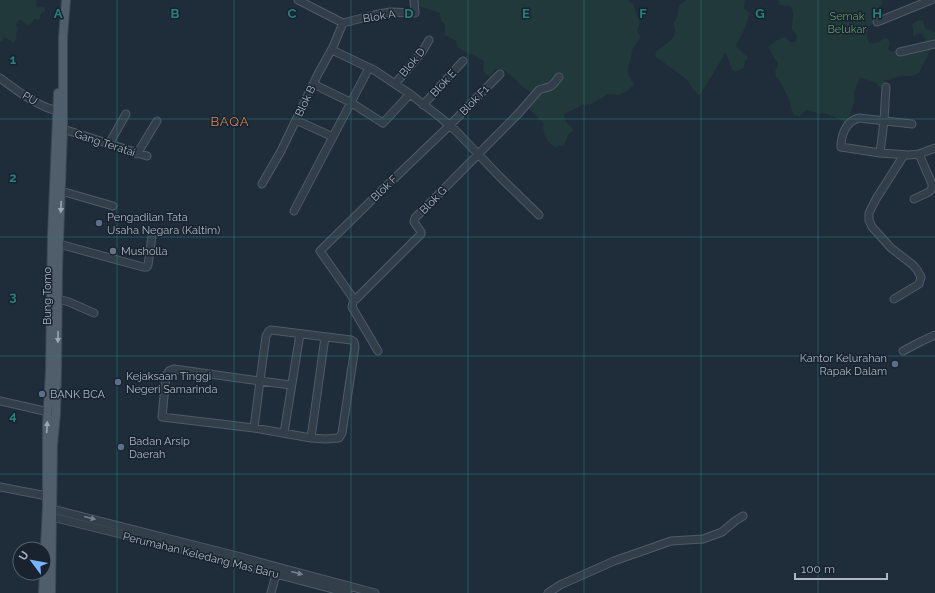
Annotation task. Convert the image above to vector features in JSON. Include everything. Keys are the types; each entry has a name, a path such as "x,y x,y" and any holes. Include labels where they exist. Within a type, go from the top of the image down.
{"main road":[{"name":"Bung Tomo","path":"51,593 50,496 53,444 50,371 55,267 59,244 63,129 60,112 61,0"},
{"name":"Bung Tomo","path":"52,413 58,330 58,299 52,235 66,0"},
{"name":"Bung Tomo","path":"47,541 50,512"},
{"path":"43,593 44,581"}],"street":[{"path":"298,0 343,23"},
{"name":"Blok A","path":"343,23 390,12 415,12 414,0"},
{"path":"877,22 930,0"},
{"name":"Blok B","path":"262,184 281,151 322,65 331,51 343,23"},
{"name":"Blok D","path":"395,84 422,52 429,40"},
{"path":"900,52 935,44"},
{"path":"331,51 369,68 410,94 455,130 539,215"},
{"name":"Blok E","path":"423,105 463,61"},
{"path":"294,210 369,68"},
{"name":"Blok F1","path":"449,126 500,74"},
{"path":"478,154 518,114 539,90 549,87 559,77"},
{"name":"PU","path":"0,78 29,98 50,110 60,112"},
{"path":"313,84 350,102 383,123 410,94"},
{"path":"880,153 886,87"},
{"path":"109,144 126,114"},
{"path":"912,124 859,118 855,119 844,131 841,145 842,147 904,155 919,154 935,148"},
{"path":"296,120 332,137"},
{"path":"137,154 157,121"},
{"name":"Blok F","path":"355,298 320,251 449,126"},
{"name":"Gang Teratai","path":"63,129 147,156"},
{"name":"Blok G","path":"355,298 421,234 414,222 415,218 478,154"},
{"path":"914,199 929,192 932,188 932,184 919,154"},
{"path":"894,299 918,284 921,277 920,273 913,265 891,248 872,227 869,220 869,213 876,199 904,155"},
{"path":"61,191 112,206"},
{"path":"59,244 146,267 148,265 152,236"},
{"path":"355,298 352,307 378,351"},
{"path":"58,299 94,313"},
{"path":"254,428 260,381 266,336 267,334 272,330 351,340 354,342 355,347 341,436 338,438 311,438 254,428 162,417 166,376 169,371 174,369 260,381 292,385"},
{"path":"284,433 300,334"},
{"path":"903,351 935,335"},
{"path":"311,438 326,337"},
{"path":"0,401 52,413"},
{"path":"0,487 50,496"},
{"path":"50,512 241,557 269,569 375,593"},
{"path":"548,593 560,585 621,558 671,541 703,539 722,532 743,516"},
{"name":"Perumahan Keledang Mas Baru","path":"269,569 276,574 348,593"},
{"path":"271,593 276,574"}],"green space":[{"path":"0,0 37,0 37,7 45,7 45,11 41,14 39,20 34,19 31,24 27,25 19,20 16,25 18,29 16,36 17,38 14,43 4,37 2,41 0,41"},
{"path":"416,0 628,0 633,4 640,23 637,30 641,37 632,50 628,67 628,74 634,84 629,90 619,95 608,94 591,104 583,105 564,114 566,122 574,130 568,135 564,145 555,147 545,137 543,123 529,108 531,92 524,88 504,70 495,69 490,77 483,71 484,61 457,47 456,41 445,35 445,24 441,21 440,13 418,6"},
{"path":"687,0 747,0 745,1 744,8 750,14 736,46 748,58 745,61 744,68 734,72 725,53 699,96 685,78 655,57 656,51 668,42 675,33 673,23 677,18 679,5"},
{"name":"Semak Belukar","path":"778,0 882,0 883,2 881,5 871,14 873,20 875,21 884,19 869,26 867,35 869,43 874,43 885,38 889,39 890,44 888,49 891,52 923,43 926,40 921,33 913,36 911,24 923,20 925,28 935,32 935,45 919,73 912,76 901,76 884,81 884,86 879,87 875,82 860,78 854,92 853,107 846,124 839,119 824,113 820,114 806,110 800,117 793,114 789,100 782,85 776,77 775,71 778,64 768,47 777,40 785,37 790,42 796,42 797,35 792,30 793,14 791,6 779,5"}],"place":[{"name":"Pengadilan Tata Usaha Negara (Kaltim)","path":"99,223"},
{"name":"Musholla","path":"113,251"},
{"name":"Kantor Kelurahan Rapak Dalam","path":"895,364"},
{"name":"Kejaksaan Tinggi Negeri Samarinda","path":"118,382"},
{"name":"BANK BCA","path":"42,394"},
{"name":"Badan Arsip Daerah","path":"121,447"}],"district":[{"name":"BAQA","path":"230,121"}]}
